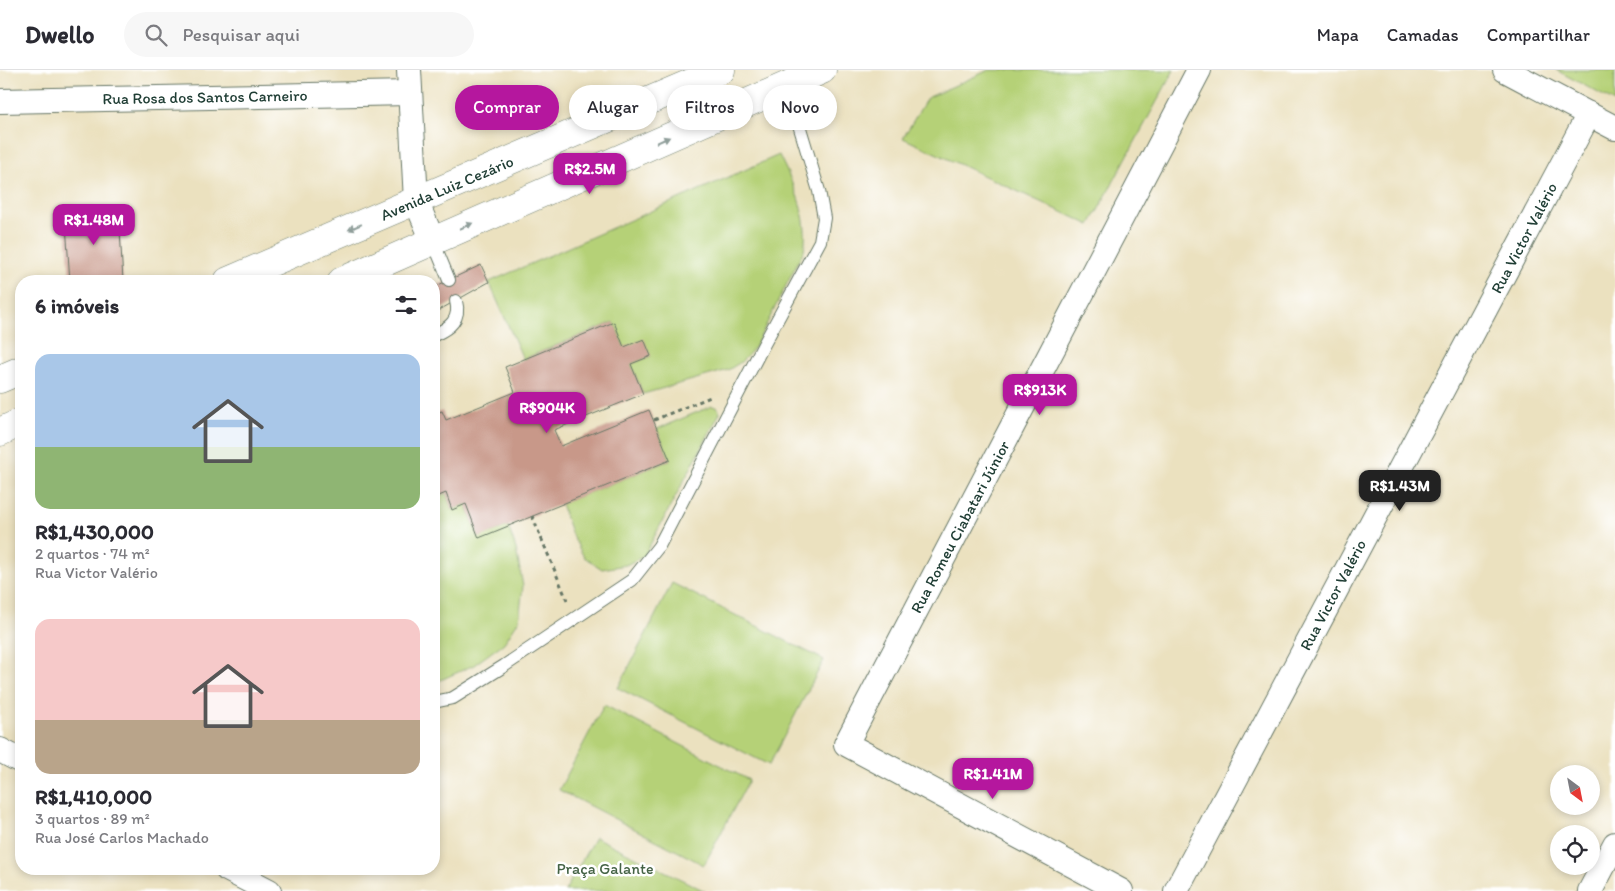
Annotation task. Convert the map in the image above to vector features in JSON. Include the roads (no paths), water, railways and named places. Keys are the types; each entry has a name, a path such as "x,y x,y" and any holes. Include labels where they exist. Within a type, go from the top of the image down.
{"street":[{"name":"Avenida Luiz Cezário","path":"242,275 721,70"},
{"path":"788,85 822,70"},
{"name":"Rua Romeu Ciabatari Júnior","path":"1121,891 846,744 1199,70"},
{"path":"1505,70 1615,128"},
{"path":"410,82 416,201 433,241"},
{"name":"Rua Rosa dos Santos Carneiro","path":"0,101 410,82"},
{"path":"356,275 763,96"},
{"name":"Rua Victor Valério","path":"1176,891 1589,114"},
{"path":"0,379 15,373"},
{"path":"0,432 15,425"},
{"path":"0,750 15,758"},
{"path":"1590,891 1615,844"},
{"path":"238,875 269,891"}],"lane":[{"path":"440,701 453,698 504,666 632,580 659,546 820,241 824,218 819,191 801,130"},
{"path":"433,241 449,280"},
{"path":"440,332 452,324 457,317 458,308 456,301"}],"park label":[{"name":"Praça Galante","path":"605,868"}]}
